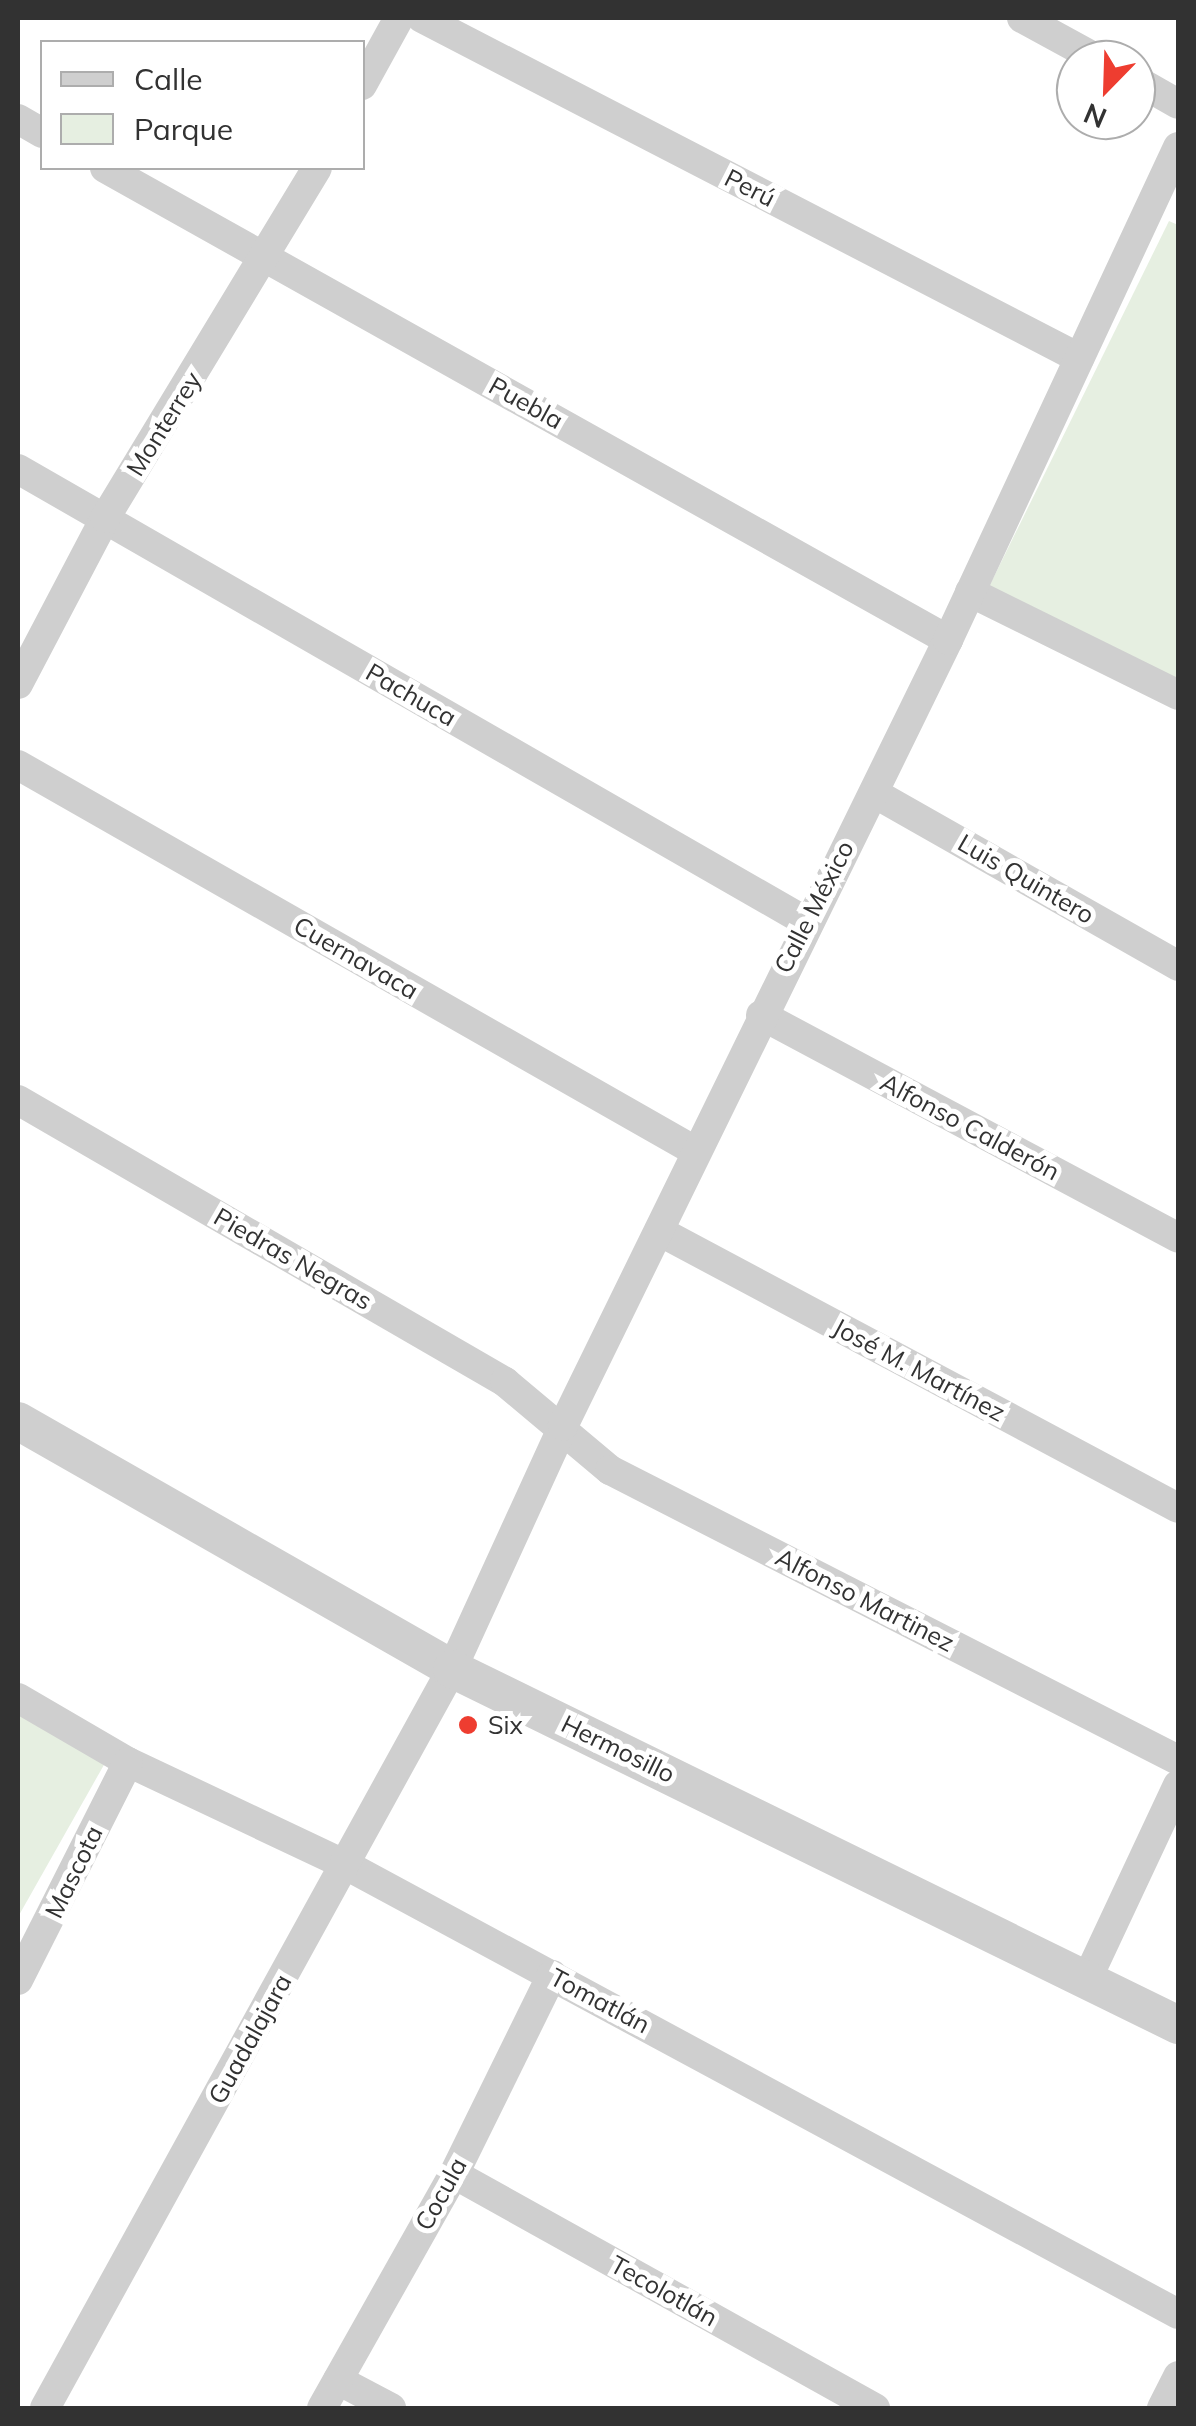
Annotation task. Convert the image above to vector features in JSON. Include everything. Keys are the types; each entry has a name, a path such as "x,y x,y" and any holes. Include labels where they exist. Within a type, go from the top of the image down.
{"street":[{"path":"365,80 400,18"},
{"name":"Perú","path":"422,18 1078,358"},
{"path":"1022,18 1063,40"},
{"path":"1156,91 1178,104"},
{"path":"18,119 40,132"},
{"name":"Calle México","path":"452,1669 563,1426 805,921 874,793 1078,358 1169,190 1178,147"},
{"name":"Puebla","path":"108,170 948,640"},
{"name":"Monterrey","path":"18,684 105,518 267,258 316,170"},
{"name":"Pachuca","path":"18,469 805,921"},
{"path":"970,592 1178,695"},
{"name":"Cuernavaca","path":"18,765 695,1150"},
{"name":"Luis Quintero","path":"874,793 1178,966"},
{"name":"Alfonso Calderón","path":"761,1015 1178,1238"},
{"name":"Piedras Negras","path":"18,1100 506,1382 563,1426"},
{"name":"José M. Martínez","path":"659,1231 1178,1508"},
{"name":"Hermosillo","path":"18,1421 452,1669 1088,1977 1178,2025"},
{"name":"Alfonso Martinez","path":"563,1426 610,1470 1178,1760"},
{"name":"Guadalajara","path":"45,2408 452,1669"},
{"name":"Tomatlán","path":"18,1698 128,1762 346,1865 1178,2314"},
{"name":"Mascota","path":"18,1980 128,1762"},
{"path":"1088,1977 1178,1785"},
{"name":"Cocula","path":"322,2408 454,2174 552,1975"},
{"name":"Tecolotlán","path":"454,2174 874,2408"},
{"path":"1162,2408 1178,2376"},
{"path":"338,2380 390,2408"}],"green space":[{"path":"1169,221 1178,225 1178,684 983,599"},
{"path":"18,1712 105,1763 18,1917"}],"place":[{"name":"Six","path":"468,1725"}]}
